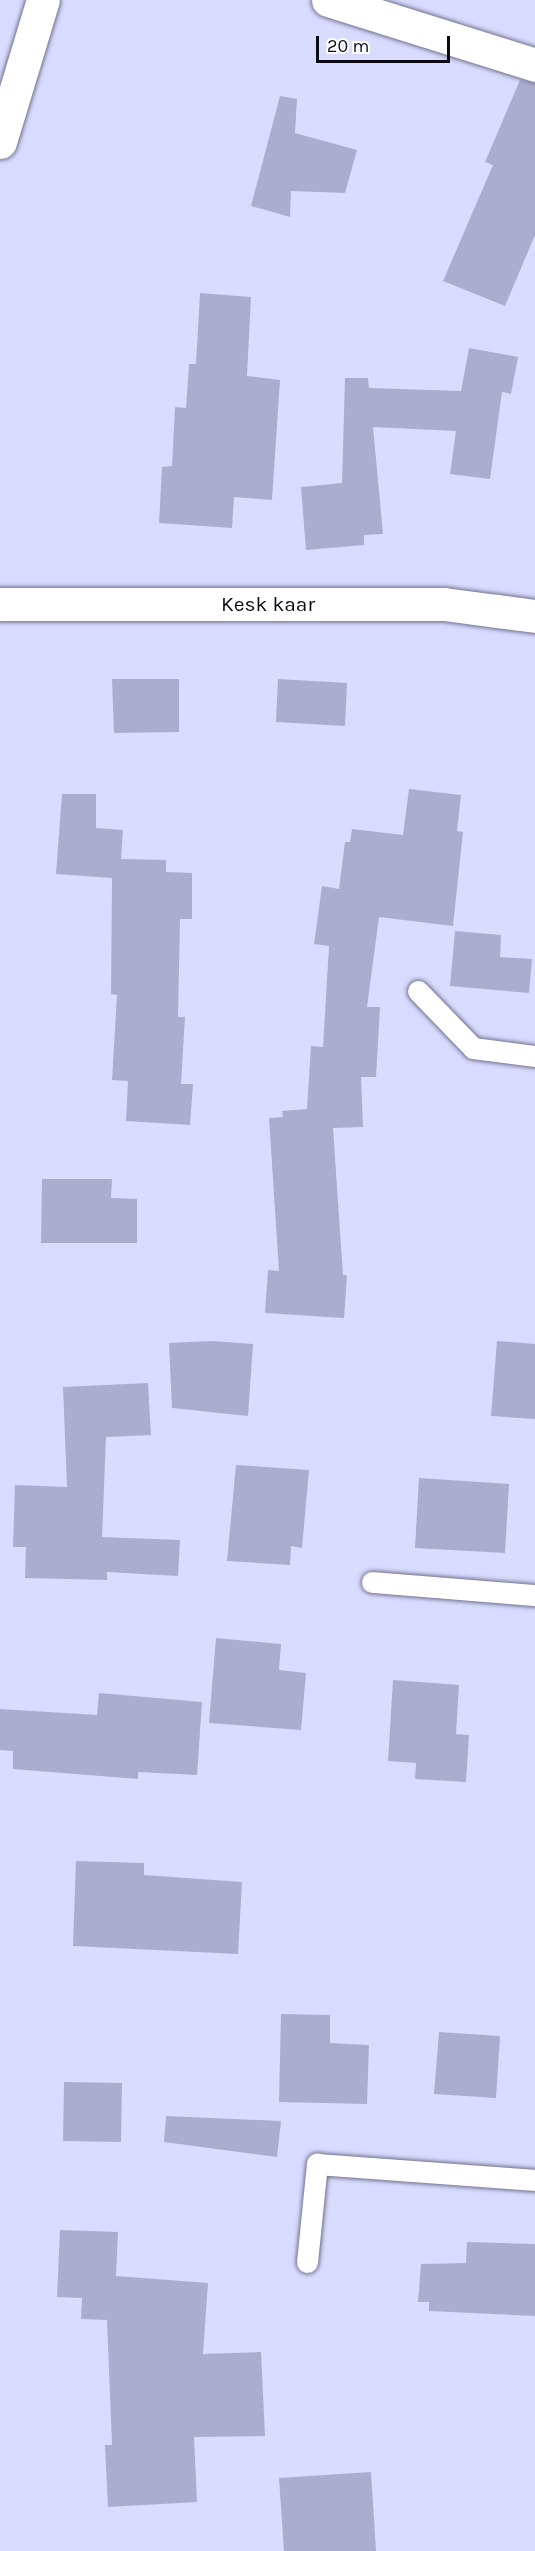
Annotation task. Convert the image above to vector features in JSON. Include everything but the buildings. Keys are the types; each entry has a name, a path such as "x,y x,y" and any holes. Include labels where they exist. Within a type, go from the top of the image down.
{"street":[{"path":"0,142 43,0"},
{"path":"328,0 535,65"},
{"name":"Kesk kaar","path":"0,604 444,603 535,616"}],"lane":[{"path":"418,991 473,1048 535,1056"},
{"path":"372,1582 535,1595"},
{"path":"307,2262 317,2164 535,2180"}]}
